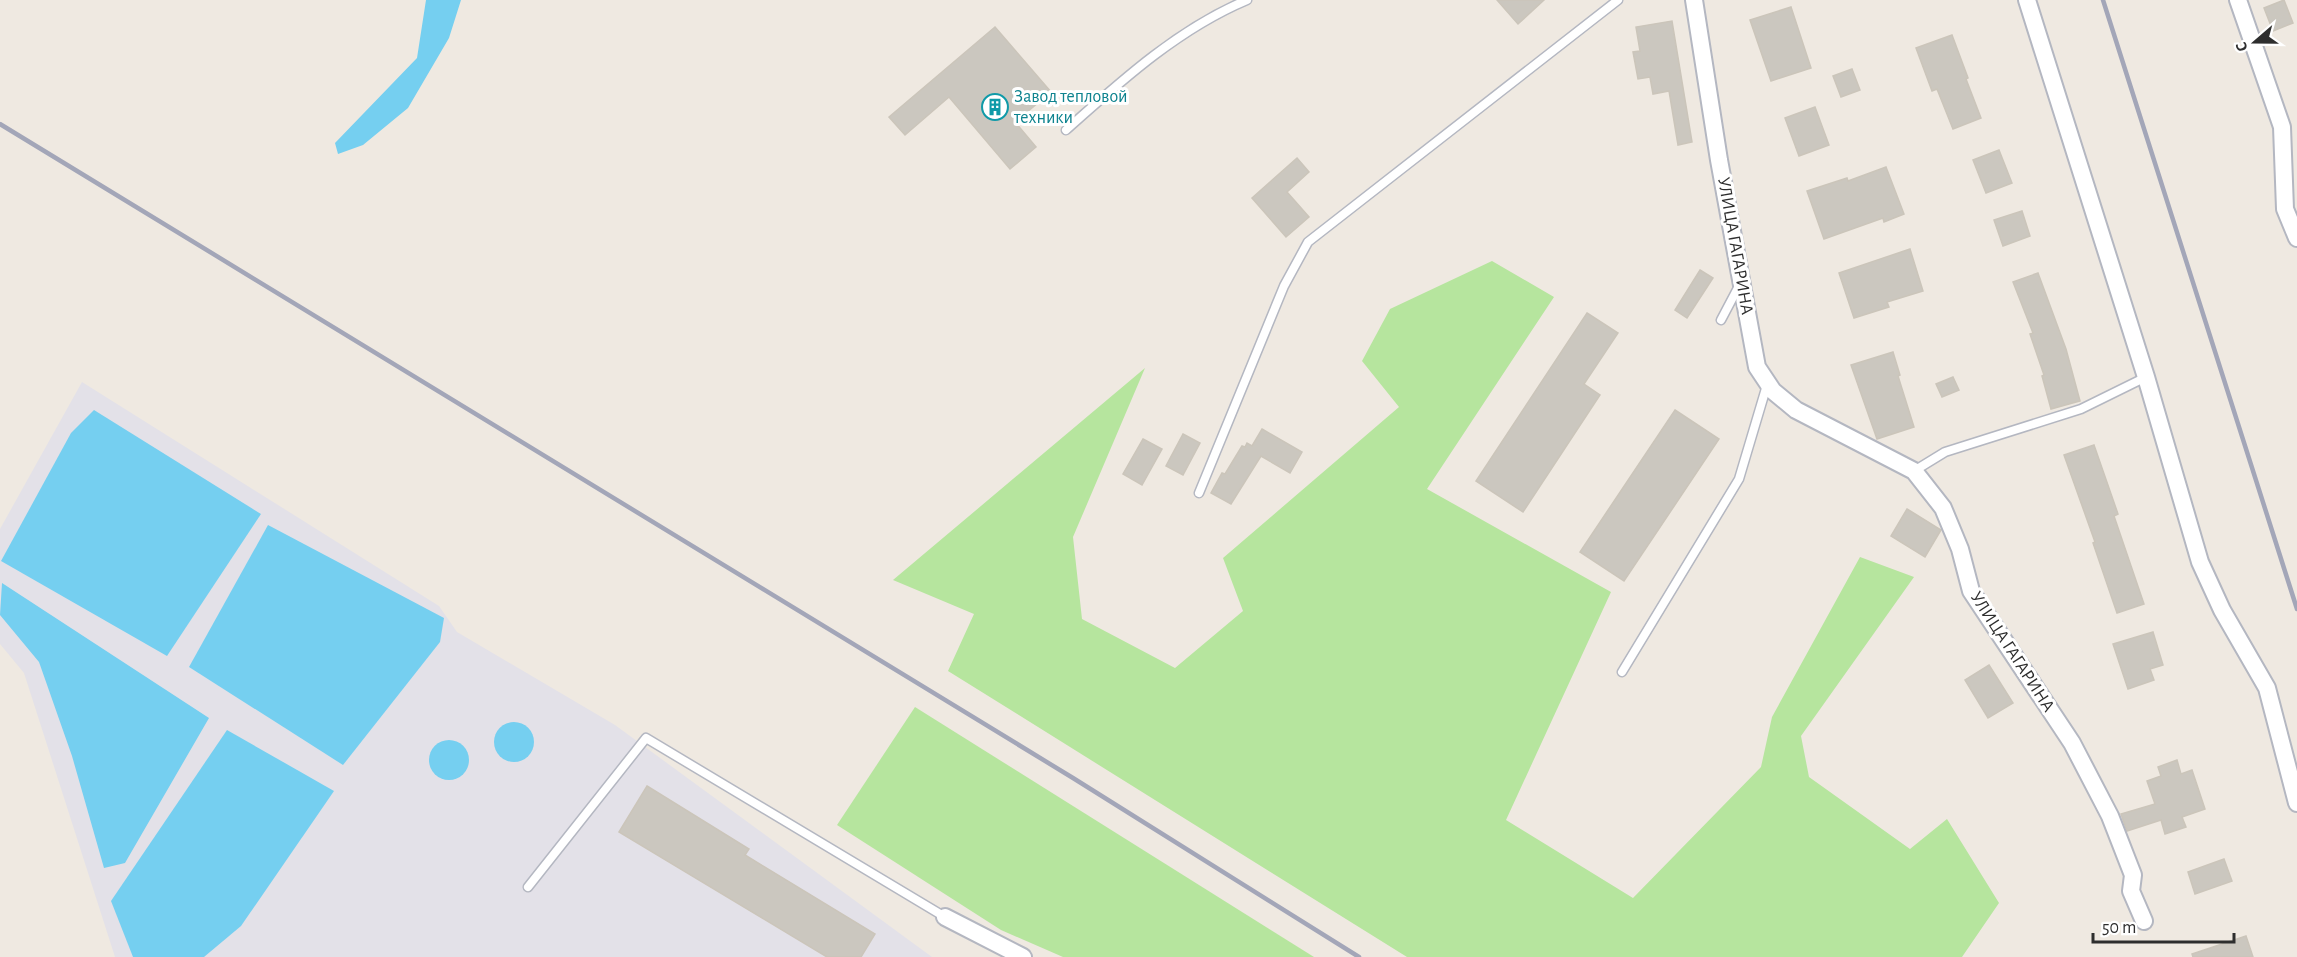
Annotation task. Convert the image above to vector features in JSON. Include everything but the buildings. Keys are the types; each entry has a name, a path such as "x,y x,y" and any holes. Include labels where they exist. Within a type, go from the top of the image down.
{"street":[{"name":"УЛИЦА ГАГАРИНА","path":"1694,0 1719,160 1757,367 1773,391 1796,410 1914,471 1943,508 1960,549 1971,591 2072,743 2110,816 2133,875 2131,891 2144,921"},
{"path":"2027,0 2146,377 2200,562 2222,610 2267,688 2297,803"},
{"path":"2238,0 2282,127 2285,209 2297,237"},
{"path":"945,917 1023,957"}],"lane":[{"path":"1066,130 1139,64 1190,31 1247,0"},
{"path":"1200,493 1284,286 1308,242 1618,0"},
{"path":"1721,320 1742,280"},
{"path":"1914,471 1945,452 2080,409 2146,377"},
{"path":"1622,672 1739,479 1768,383"},
{"path":"528,887 646,738 945,917"}],"shaded area":[{"path":"82,382 439,606 457,632 615,725 932,957 115,957 24,673 0,644 0,529"}],"green space":[{"path":"1492,261 1554,297 1427,489 1611,592 1506,820 1633,898 1761,767 1772,717 1860,557 1914,577 1801,736 1809,777 1910,849 1947,819 1999,903 1962,957 1407,957 948,671 974,614 893,580 1145,368 1073,537 1082,619 1175,668 1243,611 1223,558 1399,407 1362,361 1390,309"},
{"path":"915,707 1314,957 1063,957 1001,930 837,825"}],"water":[{"path":"426,0 461,0 449,38 408,108 363,145 338,154 335,143 417,58"},
{"path":"94,410 261,514 167,656 1,561 71,433"},
{"path":"268,525 444,618 440,642 343,765 189,667"},
{"path":"2,583 209,718 125,863 104,868 72,756 39,662 0,615"},
{"path":"514,722 528,728 534,742 528,756 514,762 500,756 494,742 500,728"},
{"path":"227,730 334,791 241,926 204,957 133,957 111,901"},
{"path":"449,740 463,746 469,760 463,774 449,780 435,774 429,760 435,746"}],"railway":[{"path":"2103,0 2297,609"},
{"path":"0,124 1073,778 1359,957"}],"place":[{"name":"Завод тепловой техники","path":"995,107"}]}
